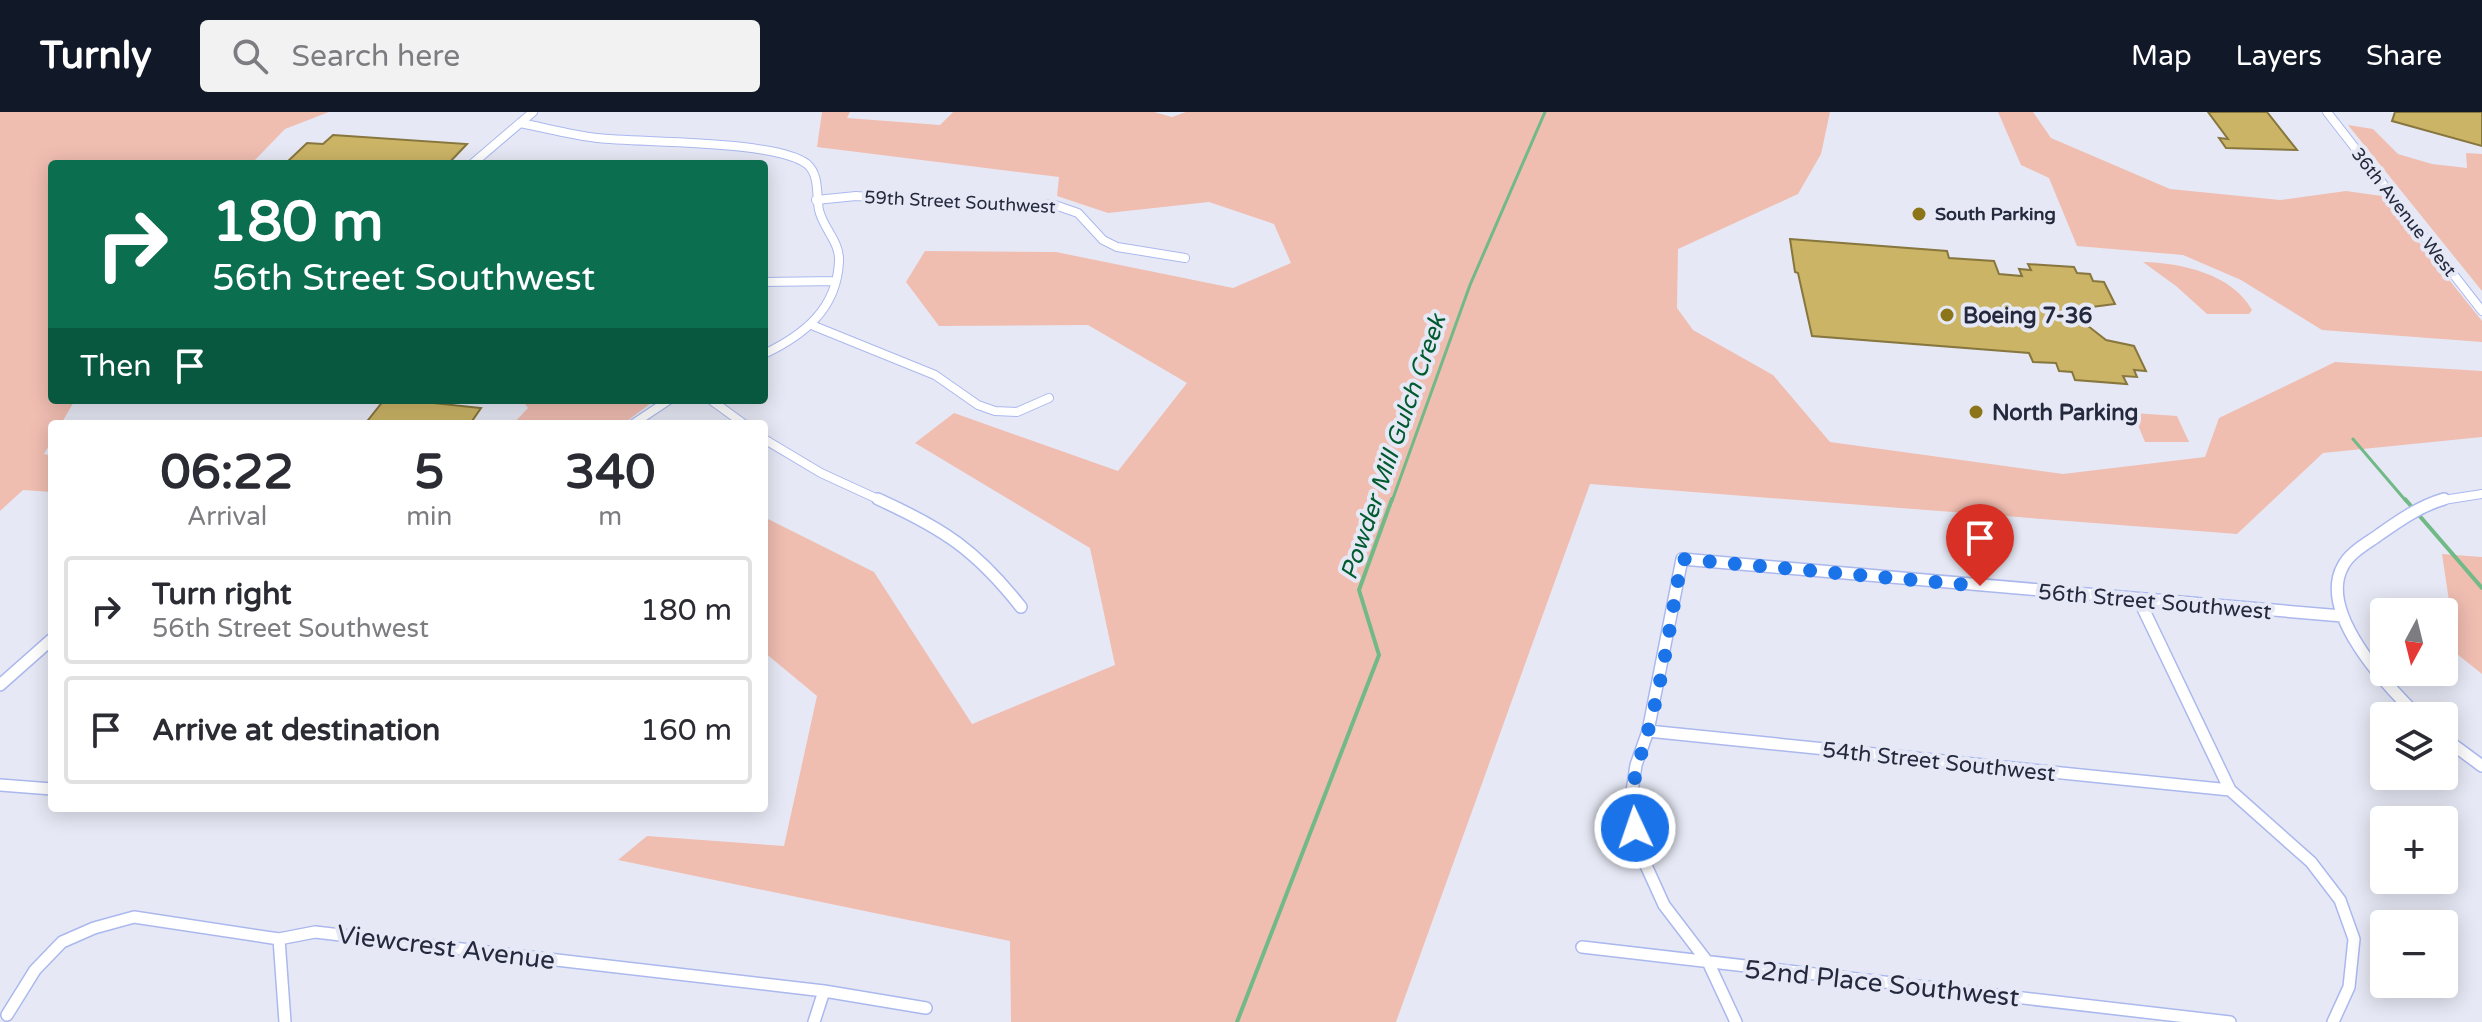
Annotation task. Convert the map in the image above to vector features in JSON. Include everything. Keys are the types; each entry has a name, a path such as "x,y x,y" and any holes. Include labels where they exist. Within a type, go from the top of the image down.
{"street":[{"path":"477,160 533,112"},
{"name":"36th Avenue West","path":"2327,112 2482,311"},
{"path":"520,123 597,138 789,155 807,164 817,178 816,200 840,257 829,301 814,326 768,352"},
{"name":"59th Street Southwest","path":"816,200 856,196 1021,208 1052,204 1078,213 1103,240 1117,247 1185,258"},
{"path":"768,282 835,281"},
{"path":"814,326 935,375 978,405 995,411 1017,412 1049,398"},
{"path":"639,420 663,404"},
{"path":"716,404 738,420"},
{"path":"768,441 844,485 912,515 950,539 994,572 1021,607"},
{"path":"2402,702 2342,616 2336,591 2341,567 2358,549 2414,509 2433,500 2482,494"},
{"name":"56th Street Southwest","path":"1648,731 1682,559 2342,616"},
{"path":"2139,600 2230,790 2311,862 2340,900 2354,939 2349,987 2333,1022"},
{"path":"0,685 48,643"},
{"path":"1648,731 1636,765 1630,805 1639,850 1664,905 1709,964 1736,1022"},
{"name":"54th Street Southwest","path":"1648,731 2230,790"},
{"path":"2458,748 2482,766"},
{"path":"0,785 48,789"},
{"name":"Viewcrest Avenue","path":"7,1015 35,970 62,942 94,928 134,917 279,939 315,932 824,991 926,1008"},
{"path":"279,939 285,1022"},
{"name":"52nd Place Southwest","path":"1582,947 2230,1022"},
{"path":"814,1022 824,991"}],"shaded area":[{"path":"0,112 329,112 285,129 255,160 48,160 48,404 73,404 63,420 48,420 48,447 44,454 48,455 48,492 23,490 0,511"},
{"path":"822,112 850,112 847,118 940,125 953,112 1154,112 1172,117 1186,112 1830,112 1821,154 1798,194 1678,249 1677,308 1693,330 1773,375 1830,442 2063,474 2205,457 2219,418 2335,362 2482,371 2482,437 2323,453 2237,534 1590,484 1396,1022 1011,1022 1010,941 618,860 647,836 784,846 817,696 768,655 768,519 874,572 972,724 1115,665 1090,548 915,443 954,413 1118,471 1187,383 1088,325 939,326 906,282 925,251 1056,252 1233,288 1291,263 1274,224 1209,202 1108,213 1057,196 1059,177 817,147"},
{"path":"1998,112 2033,112 2051,138 2170,189 2280,200 2346,191 2382,196 2482,321 2482,342 2322,330 2241,280 2183,255 2077,246 2049,178 2021,165"},
{"path":"2348,125 2373,129 2398,154 2432,164 2467,168 2466,153 2482,154 2482,291"},
{"path":"2143,262 2189,268 2219,279 2232,287 2252,310 2249,314 2207,314"},
{"path":"525,404 650,404 628,420 517,420 528,408"},
{"path":"2133,413 2177,416 2189,442 2145,442"},
{"path":"2442,554 2482,557 2482,674 2458,655 2458,598 2449,598"}],"building":[{"path":"2208,112 2267,112 2297,150 2226,148 2219,138 2228,139"},
{"path":"2395,112 2482,112 2482,146 2392,121"},
{"path":"333,135 467,144 452,160 289,160 307,143 323,144"},
{"name":"Boeing 7-36","path":"1790,239 1947,251 1949,258 1994,261 1999,274 2022,276 2019,269 2031,270 2028,264 2074,267 2077,273 2090,274 2093,281 2104,282 2115,304 2092,307 2085,318 2088,326 2106,340 2134,346 2146,371 2134,370 2137,377 2123,376 2127,384 2075,380 2072,372 2059,371 2056,363 2033,362 2029,353 1812,336 1798,273 1795,272"},
{"path":"381,404 443,404 481,408 473,420 368,420"}],"waterway":[{"name":"Powder Mill Gulch Creek","path":"1392,501 1470,285 1545,112"},
{"path":"2353,439 2406,501"},
{"name":"Powder Mill Gulch Creek","path":"1237,1022 1379,655 1359,590 1392,499"},
{"path":"2405,499 2482,588"}],"place":[{"name":"South Parking","path":"1919,214"},
{"name":"Boeing 7-36","path":"1947,315"},
{"name":"North Parking","path":"1976,412"}],"route":[{"path":"1635,828 1630,805 1636,765 1648,731 1682,559 1980,586"}]}
